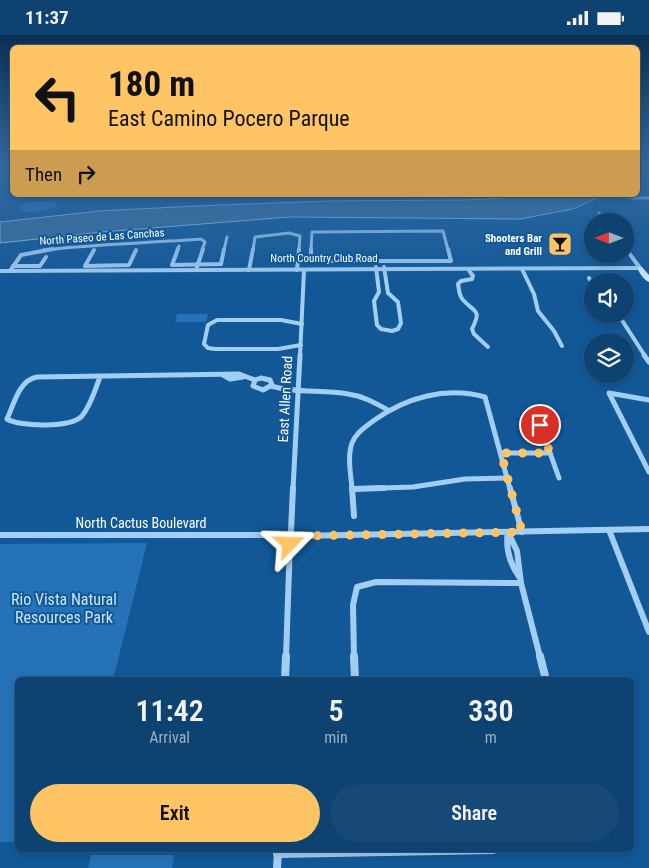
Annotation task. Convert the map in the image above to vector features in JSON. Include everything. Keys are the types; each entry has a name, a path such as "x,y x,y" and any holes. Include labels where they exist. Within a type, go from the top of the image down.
{"main road":[{"name":"North Country Club Road","path":"640,268 649,268"},
{"path":"640,268 649,280"}],"street":[{"path":"443,231 451,261 383,261 376,262 311,261 312,232 443,231"},
{"path":"249,270 255,237 289,233 300,236 297,270"},
{"path":"179,246 172,265 221,265 227,237"},
{"name":"North Paseo de Las Canchas","path":"10,271 20,255 29,252 98,244 132,244 201,239 205,242 198,265"},
{"path":"94,250 85,265 129,265 136,250"},
{"path":"13,266 40,266 46,257"},
{"path":"634,260 640,268"},
{"path":"376,262 379,292 374,301 377,325 381,329 392,331 398,329 401,323 398,302 388,293 383,261"},
{"path":"102,271 105,265"},
{"path":"196,270 198,265"},
{"name":"North Country Club Road","path":"0,271 640,268"},
{"path":"468,269 473,276 472,279 461,281 458,285 461,298 478,312 478,317 472,329 474,334 488,347"},
{"path":"522,269 534,294 538,311 554,331 562,346"},
{"name":"East Allen Road","path":"291,531 304,270"},
{"path":"301,345 278,349 215,349 208,348 204,344 208,325 217,320 281,320 302,324"},
{"path":"624,323 649,362"},
{"path":"100,377 84,414 79,420 65,424 14,424 6,419 26,381 37,377 223,375 230,379 243,377 255,380 260,378 268,379 272,381 271,387"},
{"path":"255,380 253,384 257,389 263,390 271,387 283,391 354,394 373,401 388,410"},
{"path":"354,516 352,443 357,433 388,410 403,402 422,396 471,393 485,397 522,532"},
{"path":"649,400 609,393 649,472"},
{"path":"540,425 559,478"},
{"path":"501,453 550,453"},
{"path":"352,489 413,487 465,479 508,478"},
{"path":"297,536 295,540 290,542 284,540 283,535 291,531 296,533 297,536 649,529"},
{"path":"609,530 649,632"},
{"path":"508,532 514,542 521,568 520,580 545,677"},
{"name":"North Cactus Boulevard","path":"0,535 283,535"},
{"path":"285,677 290,542"},
{"path":"355,677 353,605 357,587 376,582 520,580"},
{"path":"277,868 278,852"}],"green space":[{"path":"23,205 56,205 47,210 19,211"},
{"path":"177,314 208,314 206,322 175,322"},
{"name":"Rio Vista Natural Resources Park","path":"147,543 114,677 15,677 15,842 0,842 0,544"},
{"path":"91,855 174,855 172,868 88,868"}],"shaded area":[{"path":"582,205 573,209 520,219 289,217 102,232 0,243 0,222 99,211 195,206"}],"place":[{"name":"Shooters Bar and Grill","path":"560,244"}],"route":[{"path":"290,544 297,536 522,532 501,453 550,453 540,425"}]}
